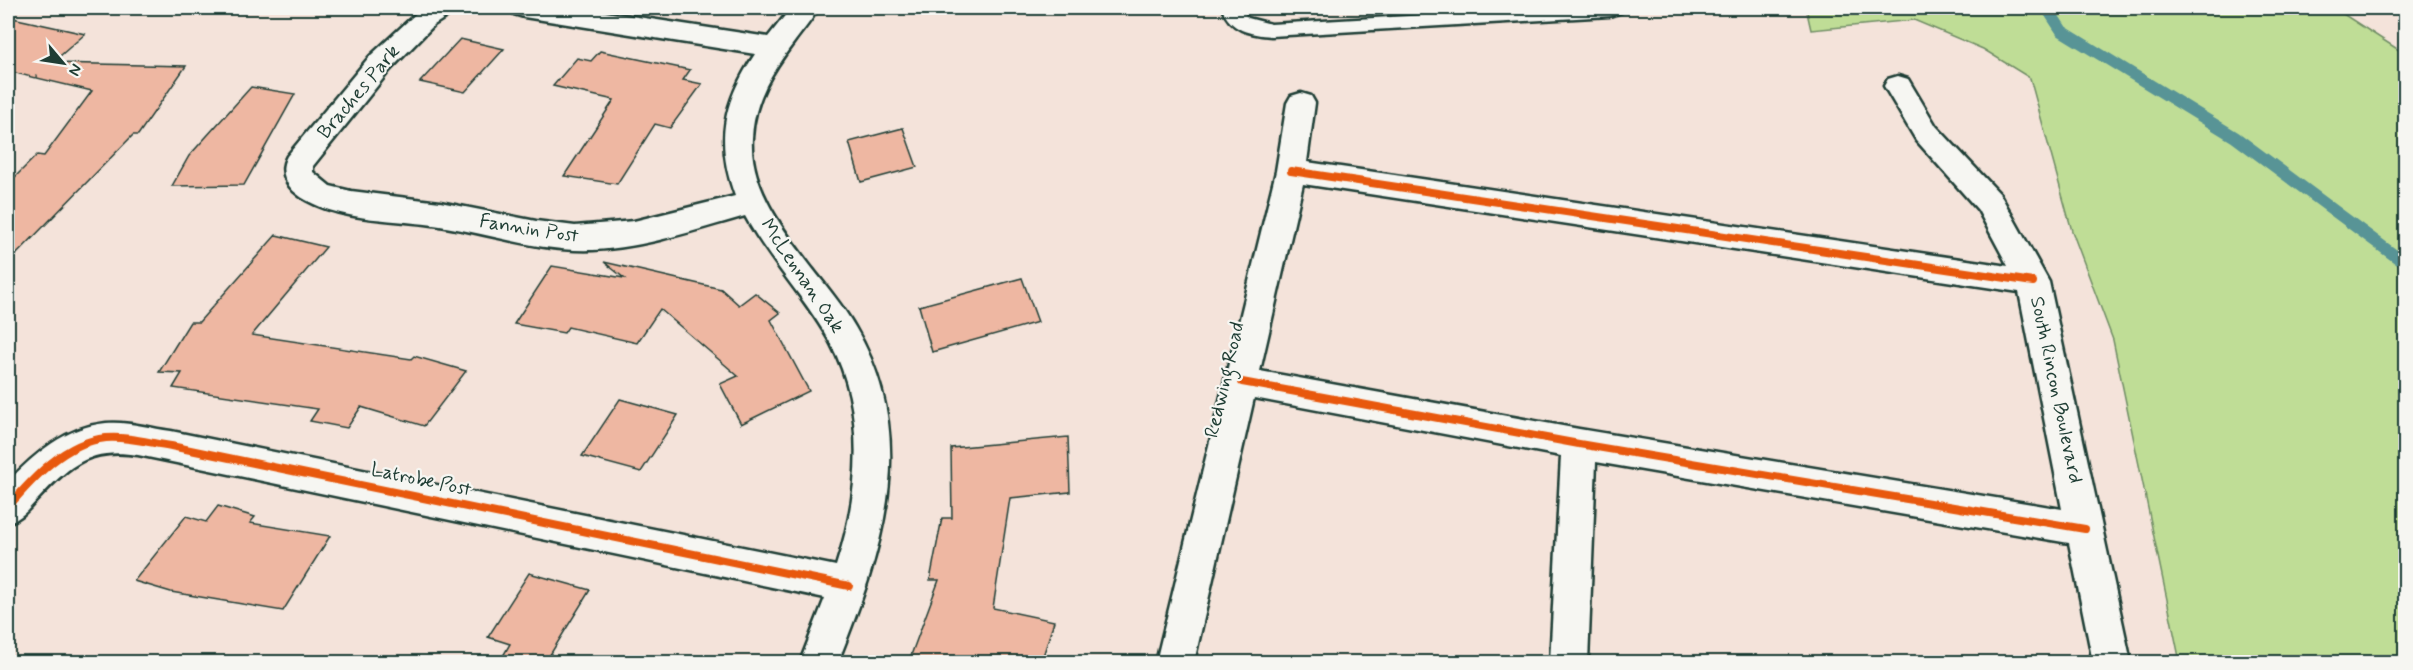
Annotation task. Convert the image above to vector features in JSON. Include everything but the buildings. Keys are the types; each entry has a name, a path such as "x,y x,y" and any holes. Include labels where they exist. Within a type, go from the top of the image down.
{"street":[{"name":"Braches Park","path":"307,185 298,176 298,164 380,63 424,19 441,8"},
{"path":"524,8 776,48"},
{"name":"McLennan Oak","path":"805,8 758,72 742,107 738,137 740,160 753,202 770,233 844,337 859,376 873,434 873,493 863,543 819,663"},
{"name":"South Rincon Boulevard","path":"1898,86 1926,133 1989,202 2033,282 2112,663"},
{"name":"Redwing Road","path":"1175,663 1291,171 1301,103"},
{"path":"1291,171 2033,282"},
{"name":"Fannin Post","path":"307,185 320,194 342,200 440,214 554,235 591,238 625,235 664,227 753,202"},
{"path":"1242,382 1579,444 2085,530"},
{"name":"Latrobe Post","path":"8,507 33,477 59,457 85,444 105,438 171,446 849,586"},
{"path":"1569,663 1579,444"}],"lane":[{"path":"1232,8 1237,20 1250,28 1271,30 1614,8"}],"green space":[{"path":"1806,8 2334,8 2405,54 2405,662 2180,662 2113,340 2072,231 2030,78 1983,49 1914,20 1811,30"}],"waterway":[{"path":"2047,8 2062,31 2235,137 2406,264"}],"cycle path":[{"path":"1291,171 2033,282"},
{"path":"1242,382 1579,444 2085,529"},
{"path":"8,507 39,474 64,454 92,440 122,438 171,446 849,586"}]}
